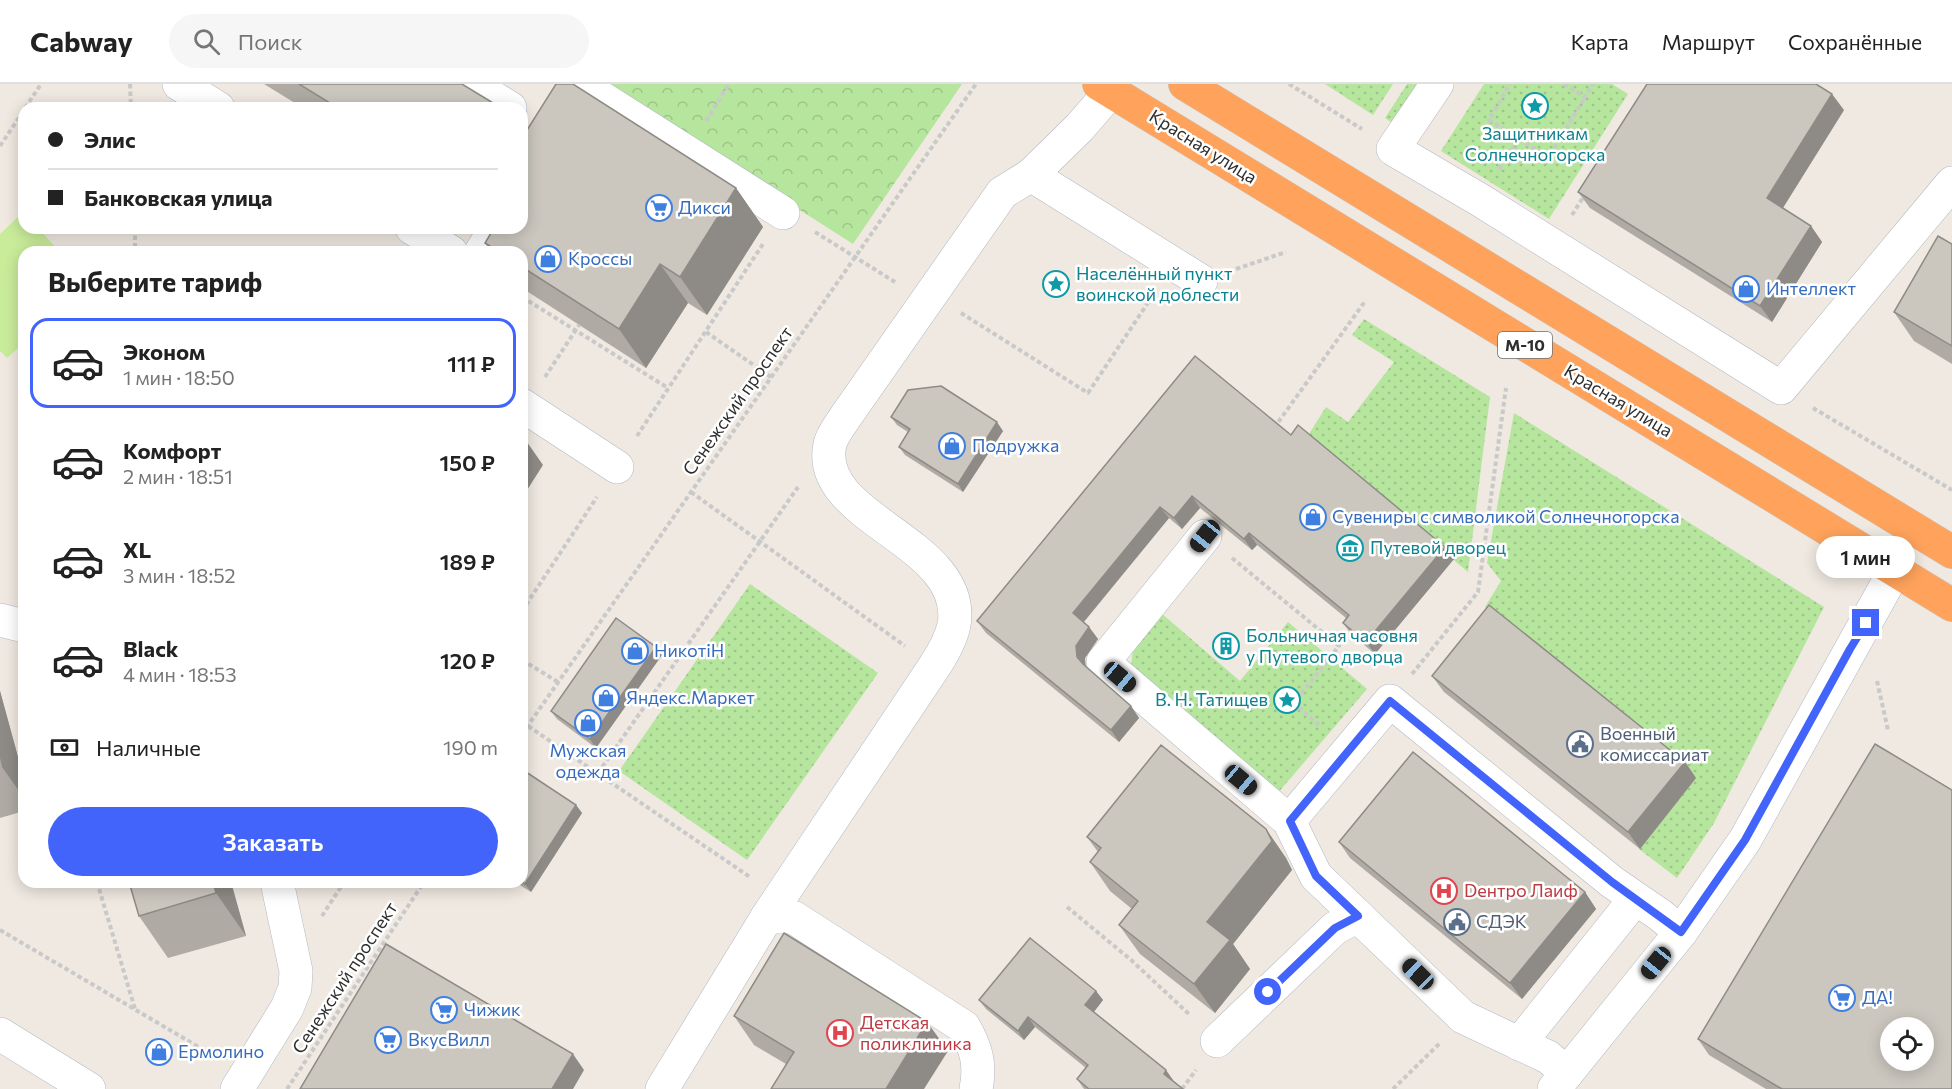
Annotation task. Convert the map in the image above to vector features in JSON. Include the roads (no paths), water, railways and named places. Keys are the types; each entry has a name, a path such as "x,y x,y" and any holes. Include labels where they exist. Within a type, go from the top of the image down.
{"highway":[{"name":"М-10","path":"1185,84 1952,552"},
{"name":"Красная улица","path":"1105,88 1952,605"}],"street":[{"path":"179,84 208,102"},
{"path":"471,84 500,102"},
{"path":"1437,84 1393,149 1480,200 1781,388 1930,233 1952,183"},
{"path":"662,1089 773,907 943,653 954,625 953,596 940,571 841,491 829,466 830,443 846,416 1002,193 1031,175 1080,127 1105,88"},
{"path":"528,175 573,103 583,93 597,95 783,213"},
{"path":"528,120 553,135"},
{"path":"1031,175 1201,281"},
{"path":"422,234 441,246"},
{"path":"528,409 617,467"},
{"path":"1205,536 1103,662 1290,821 1316,876 1463,1017 1548,1057 1561,1081 1681,932 1745,840 1895,570"},
{"path":"0,620 18,624"},
{"path":"1290,821 1390,701 1635,899 1681,932"},
{"path":"241,1082 287,1008 296,988 296,971 278,888"},
{"path":"1519,1044 1635,899"},
{"path":"773,907 794,917 964,1027 975,1046 979,1075 976,1089"},
{"path":"1217,1041 1335,928 1358,916"},
{"path":"0,1034 76,1086"}],"place":[{"name":"Защитникам Солнечногорска","path":"1535,106"},
{"name":"Дикси","path":"659,208"},
{"name":"Кроссы","path":"548,259"},
{"name":"Населённый пункт воинской доблести","path":"1056,284"},
{"name":"Интеллект","path":"1746,289"},
{"name":"Подружка","path":"952,446"},
{"name":"Сувениры с символикой Солнечногорска","path":"1313,517"},
{"name":"Путевой дворец","path":"1350,548"},
{"name":"Больничная часовня у Путевого дворца","path":"1226,646"},
{"name":"НикотiН","path":"635,651"},
{"name":"Яндекс.Маркет","path":"606,698"},
{"name":"В. Н. Татищев","path":"1287,700"},
{"name":"Мужская одежда","path":"588,723"},
{"name":"Военный комиссариат","path":"1580,744"},
{"name":"Dентро Лаиф","path":"1444,891"},
{"name":"СДЭК","path":"1457,922"},
{"name":"ДА!","path":"1842,998"},
{"name":"Чижик","path":"444,1010"},
{"name":"Детская поликлиника","path":"840,1033"},
{"name":"ВкусВилл","path":"388,1040"},
{"name":"Ермолино","path":"159,1052"}]}
